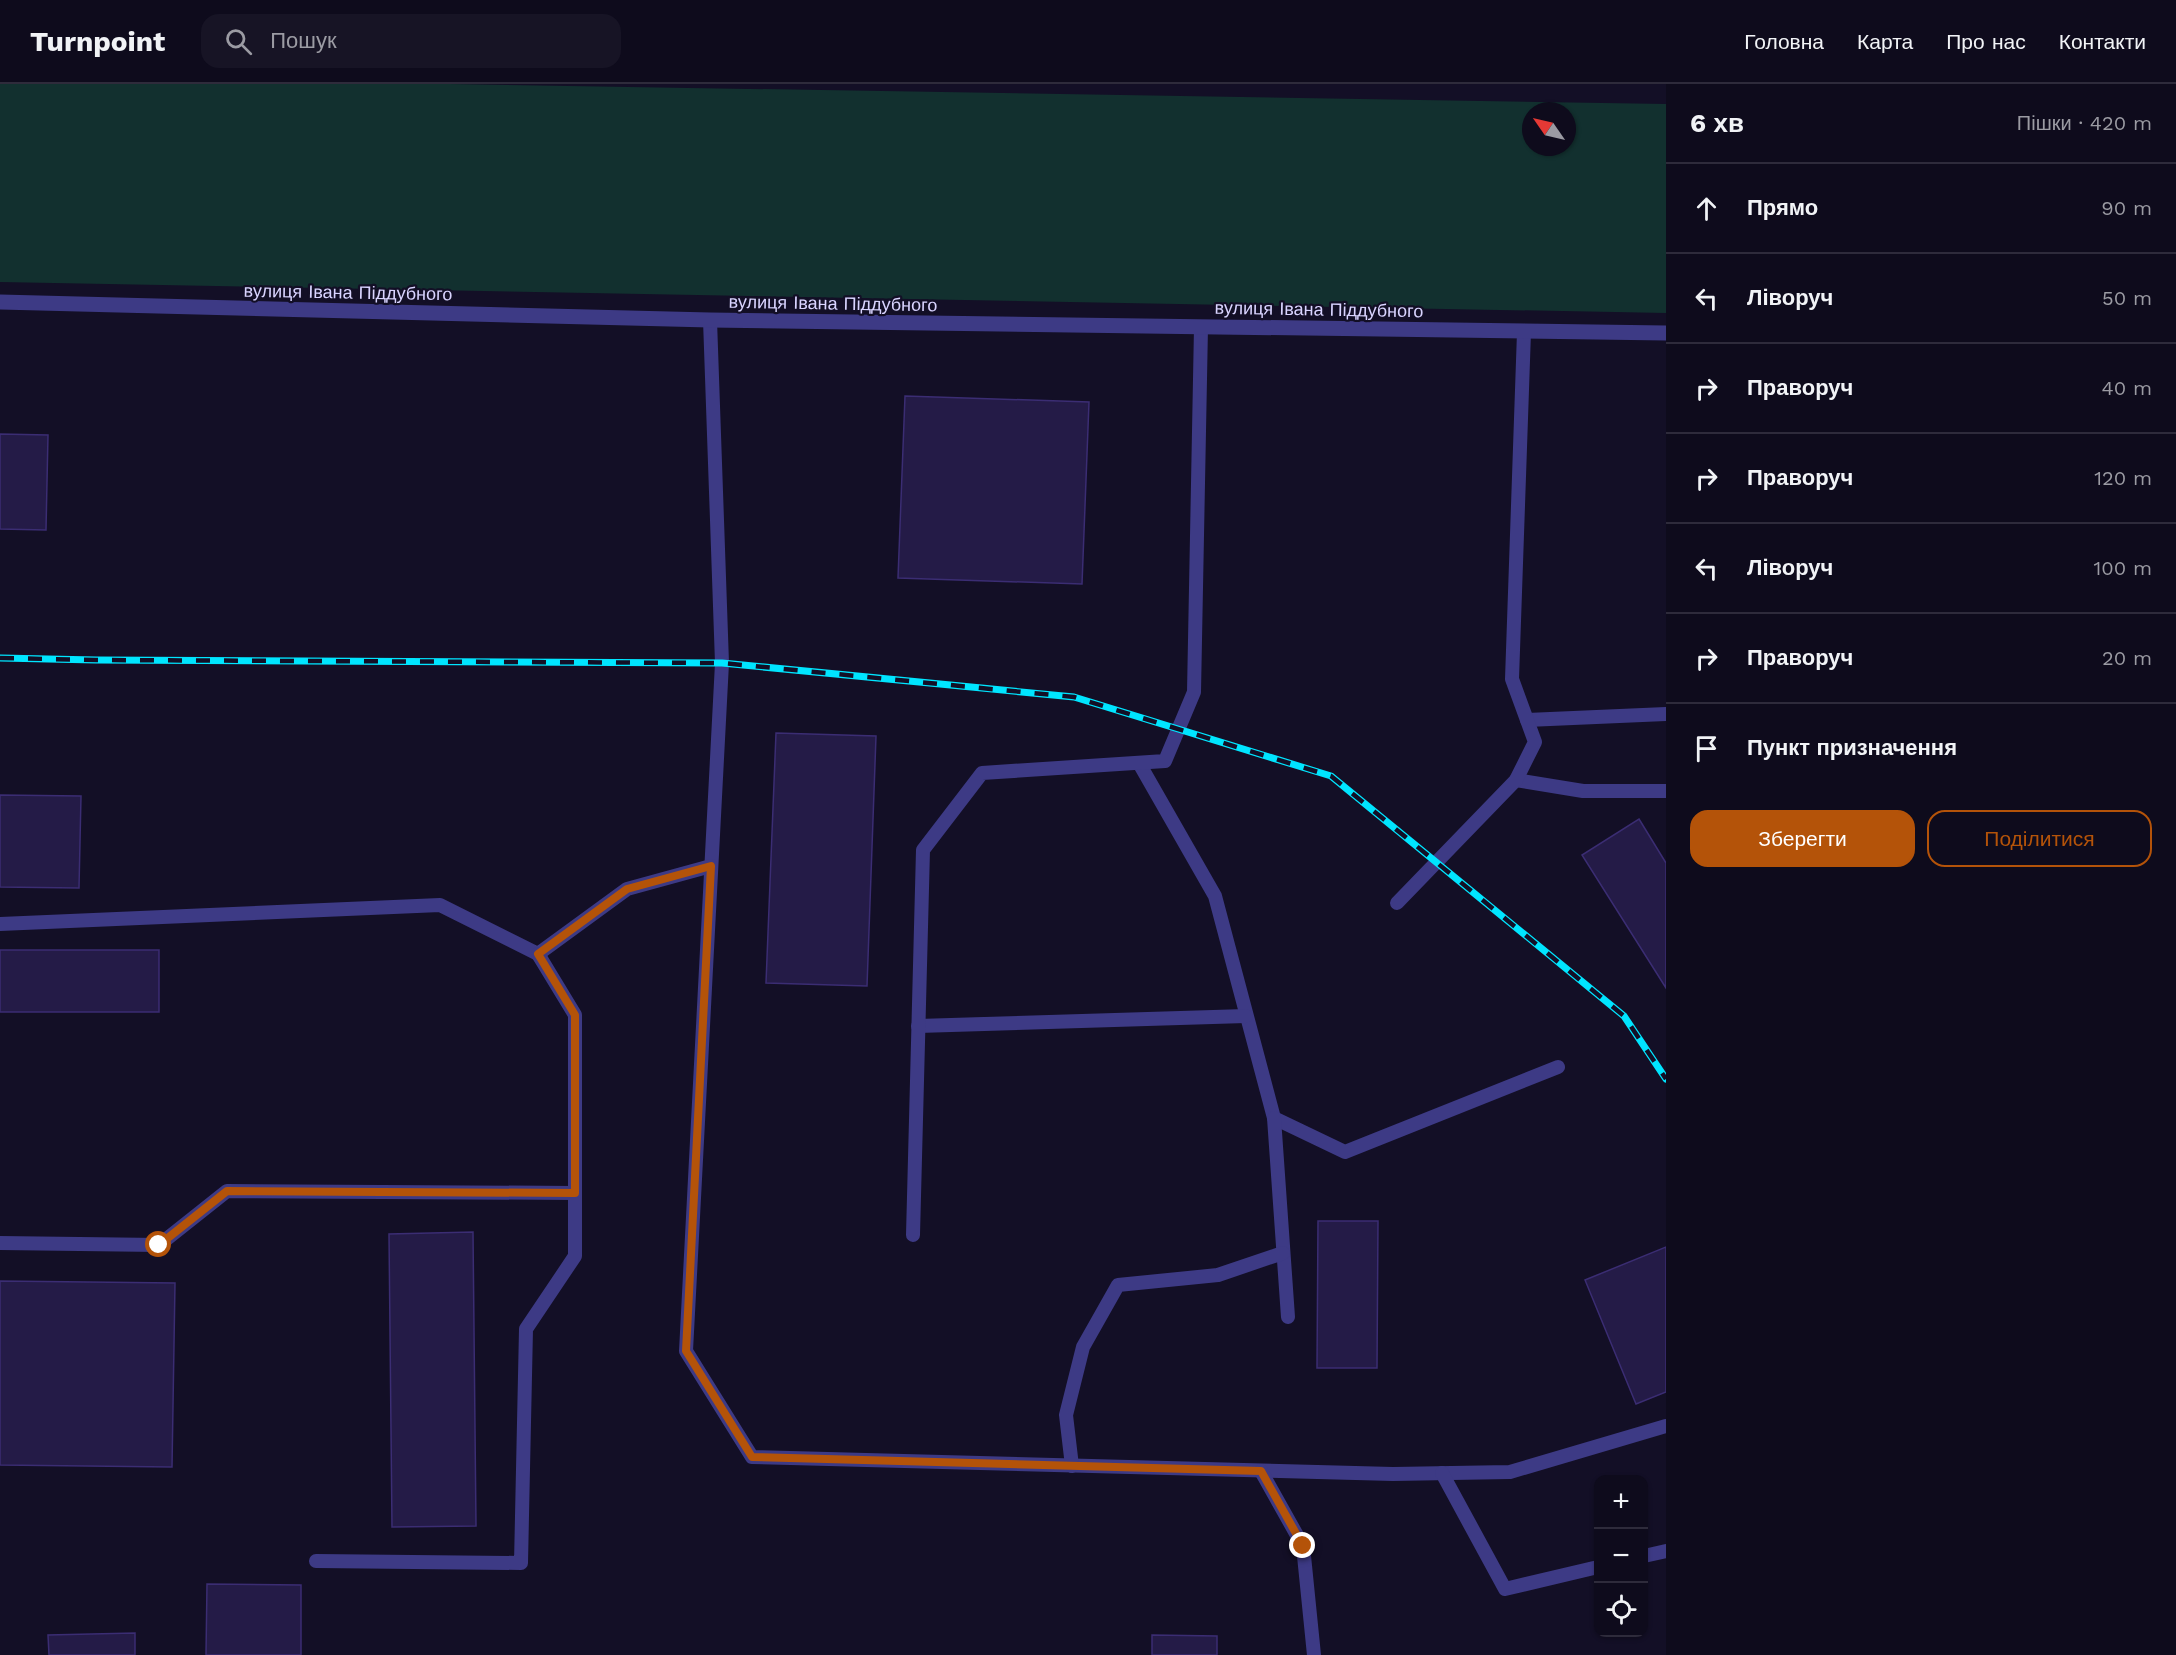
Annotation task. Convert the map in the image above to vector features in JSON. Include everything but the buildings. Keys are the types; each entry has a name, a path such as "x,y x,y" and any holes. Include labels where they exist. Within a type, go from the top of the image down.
{"street":[{"name":"вулиця Івана Піддубного","path":"0,302 710,320 1666,333"}],"lane":[{"path":"710,320 722,663 686,1351 752,1457 1393,1474 1509,1472 1666,1426"},
{"path":"913,1235 923,850 982,772 1165,761 1194,692 1201,327"},
{"path":"1397,903 1516,780 1535,742 1512,679 1524,332"},
{"path":"1527,720 1666,714"},
{"path":"1139,763 1215,896 1274,1118 1288,1317"},
{"path":"1516,780 1583,791 1666,791"},
{"path":"538,954 627,889 711,866"},
{"path":"0,924 440,905 538,954 575,1015 576,1256 526,1329 522,1563 316,1561"},
{"path":"918,1026 1246,1016"},
{"path":"1274,1118 1345,1152 1558,1067"},
{"path":"0,1243 159,1245 227,1191 575,1193"},
{"path":"1072,1466 1066,1415 1083,1347 1118,1285 1218,1275 1283,1253"},
{"path":"1261,1471 1303,1546 1314,1655"},
{"path":"1442,1473 1505,1589 1594,1568"},
{"path":"1648,1555 1666,1551"}],"green space":[{"path":"0,84 451,84 1544,102 1522,102 1522,156 1576,156 1576,103 1666,104 1666,313 0,282"}],"railway":[{"path":"0,658 722,663 1074,697 1331,776 1624,1016 1666,1079"}],"route":[{"path":"159,1245 227,1191 575,1193 575,1015 538,954 627,889 711,866 686,1351 752,1457 1261,1471 1303,1546"}]}
